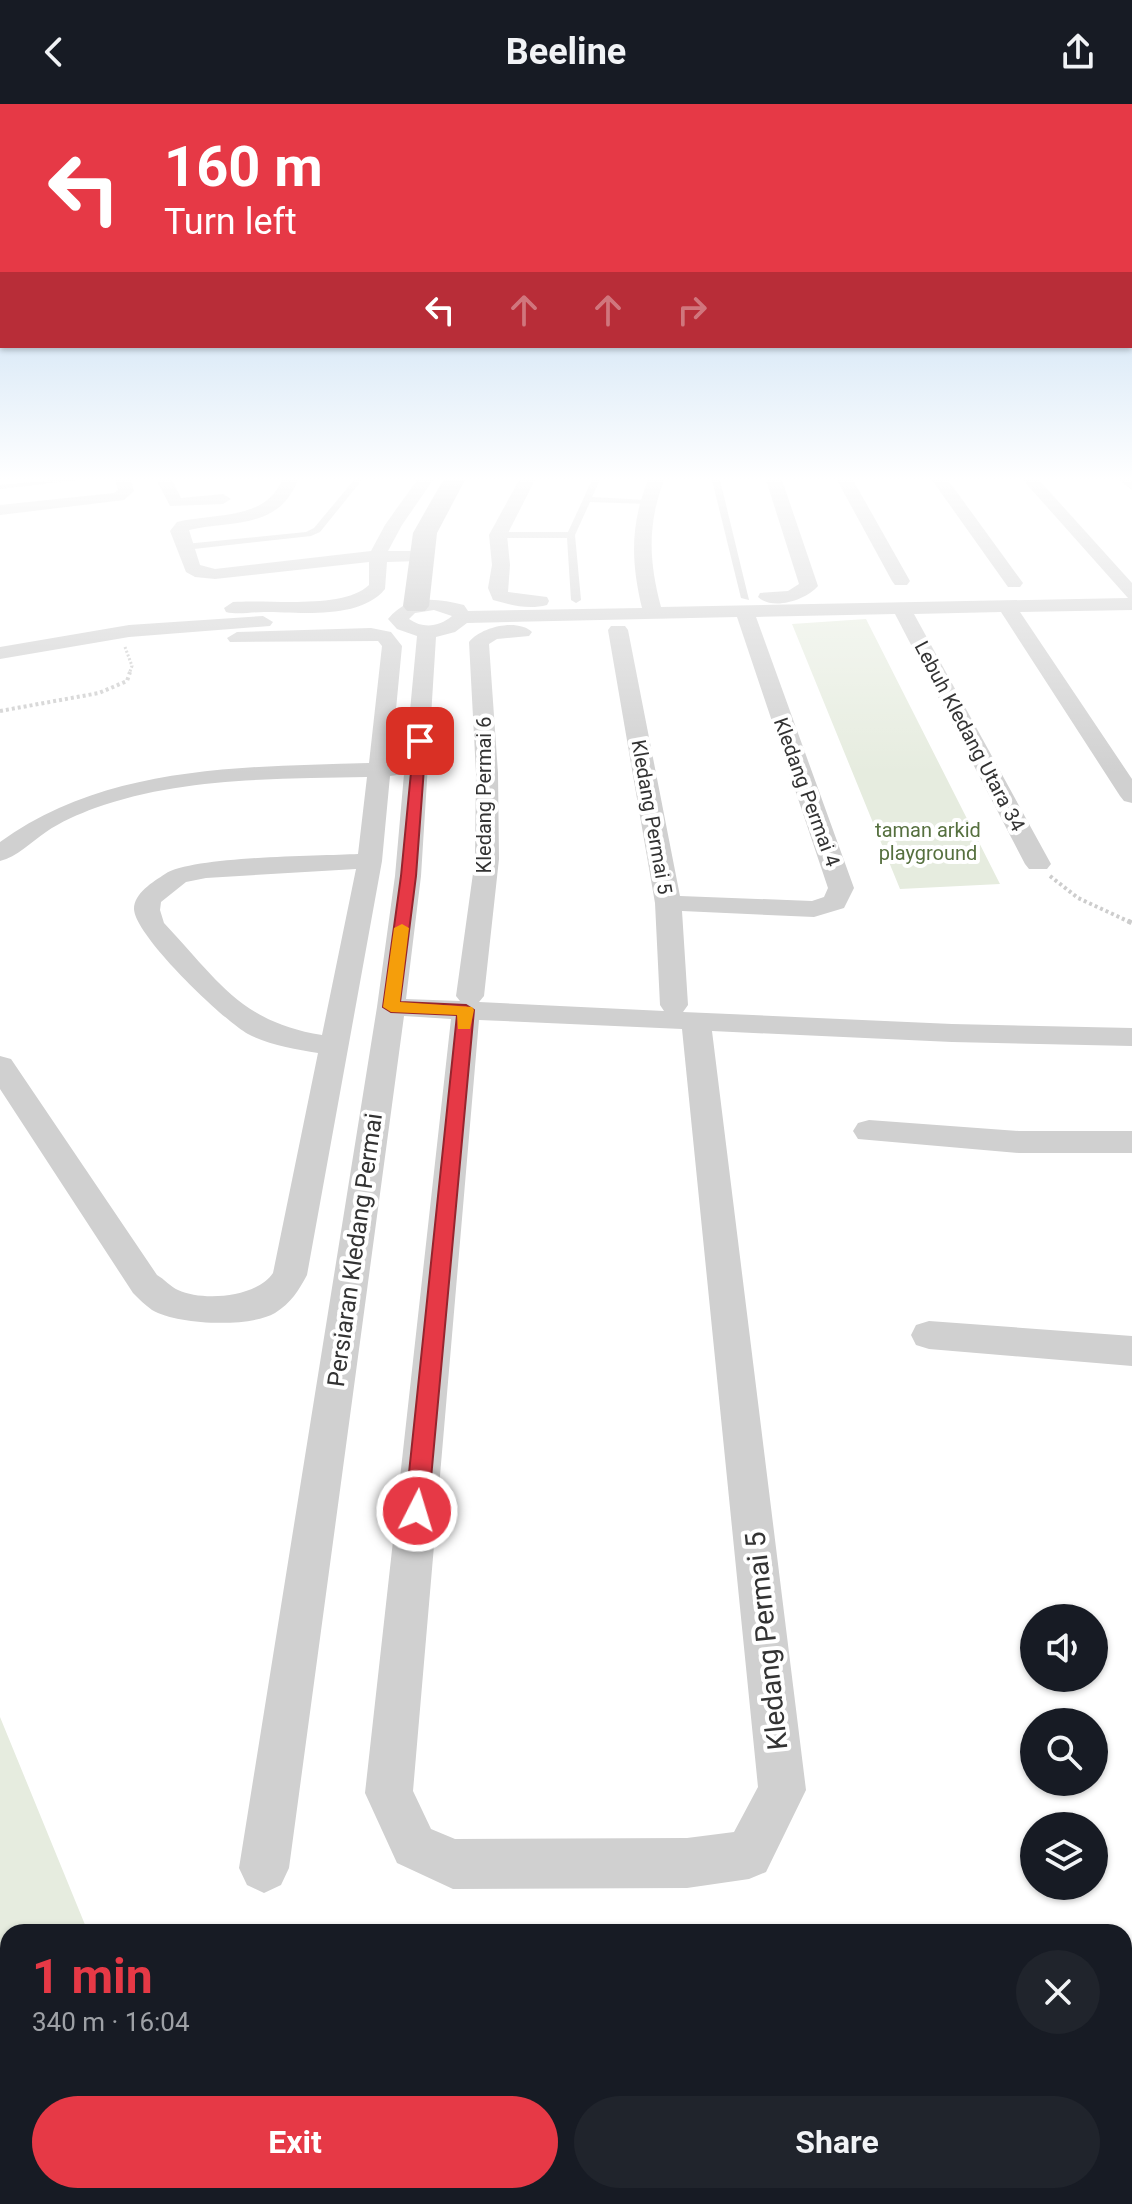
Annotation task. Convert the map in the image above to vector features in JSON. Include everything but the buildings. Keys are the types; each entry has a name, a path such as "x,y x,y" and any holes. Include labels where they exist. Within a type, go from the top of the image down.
{"main road":[{"path":"426,578 435,608"},
{"path":"435,608 440,578"}],"street":[{"path":"228,630 221,613 246,606 321,604 364,599 375,591 379,578"},
{"path":"495,578 490,588 500,596 519,601 576,600 747,612 1132,604"},
{"path":"646,578 651,606"},
{"path":"618,630 747,612 803,592 809,586 806,578"},
{"path":"1010,578 1014,583"},
{"path":"1118,578 1132,594"},
{"path":"1110,605 1125,623"},
{"path":"228,630 435,608 651,606"},
{"path":"1007,607 1132,796"},
{"name":"Persiaran Kledang Permai","path":"264,1868 391,1007 435,608"},
{"name":"Lebuh Kledang Utara 34","path":"902,609 1038,864"},
{"name":"Kledang Permai 4","path":"668,903 814,909 835,902 841,888 747,612"},
{"name":"Kledang Permai 6","path":"389,1793 468,1003 487,859 487,773 479,642 485,636 496,633 618,630"},
{"name":"Kledang Permai 5","path":"389,1793 414,1846 453,1864 687,1863 749,1855 782,1790 685,1014 618,630"},
{"path":"0,653 129,631 371,634 390,640 391,672 370,861 290,1275 281,1289 261,1304 235,1308 194,1308 166,1301 145,1284 0,1066"},
{"path":"0,854 19,837 69,810 117,794 220,777 418,768"},
{"path":"334,1046 290,1039 260,1028 234,1011 152,925 147,910 149,899 177,877 206,870 370,861"},
{"path":"391,1007 468,1003 685,1014 952,1033 1132,1037"},
{"path":"869,1131 1019,1142 1132,1142"},
{"path":"929,1335 1132,1351"}],"lane":[{"path":"574,578 576,600"},
{"path":"739,578 747,612"}],"path":[{"path":"0,711 99,693 127,681 132,666 125,648 129,631"},
{"path":"1038,864 1058,885 1132,923"}],"green space":[{"name":"taman arkid playground","path":"866,619 1000,884 900,889 792,624"},
{"path":"0,1717 85,1924 0,1924"}],"slow traffic":[{"path":"402,928 391,1007 466,1010 464,1026"}],"route":[{"path":"417,1511 466,1010 391,1007 408,876 420,741"}]}
